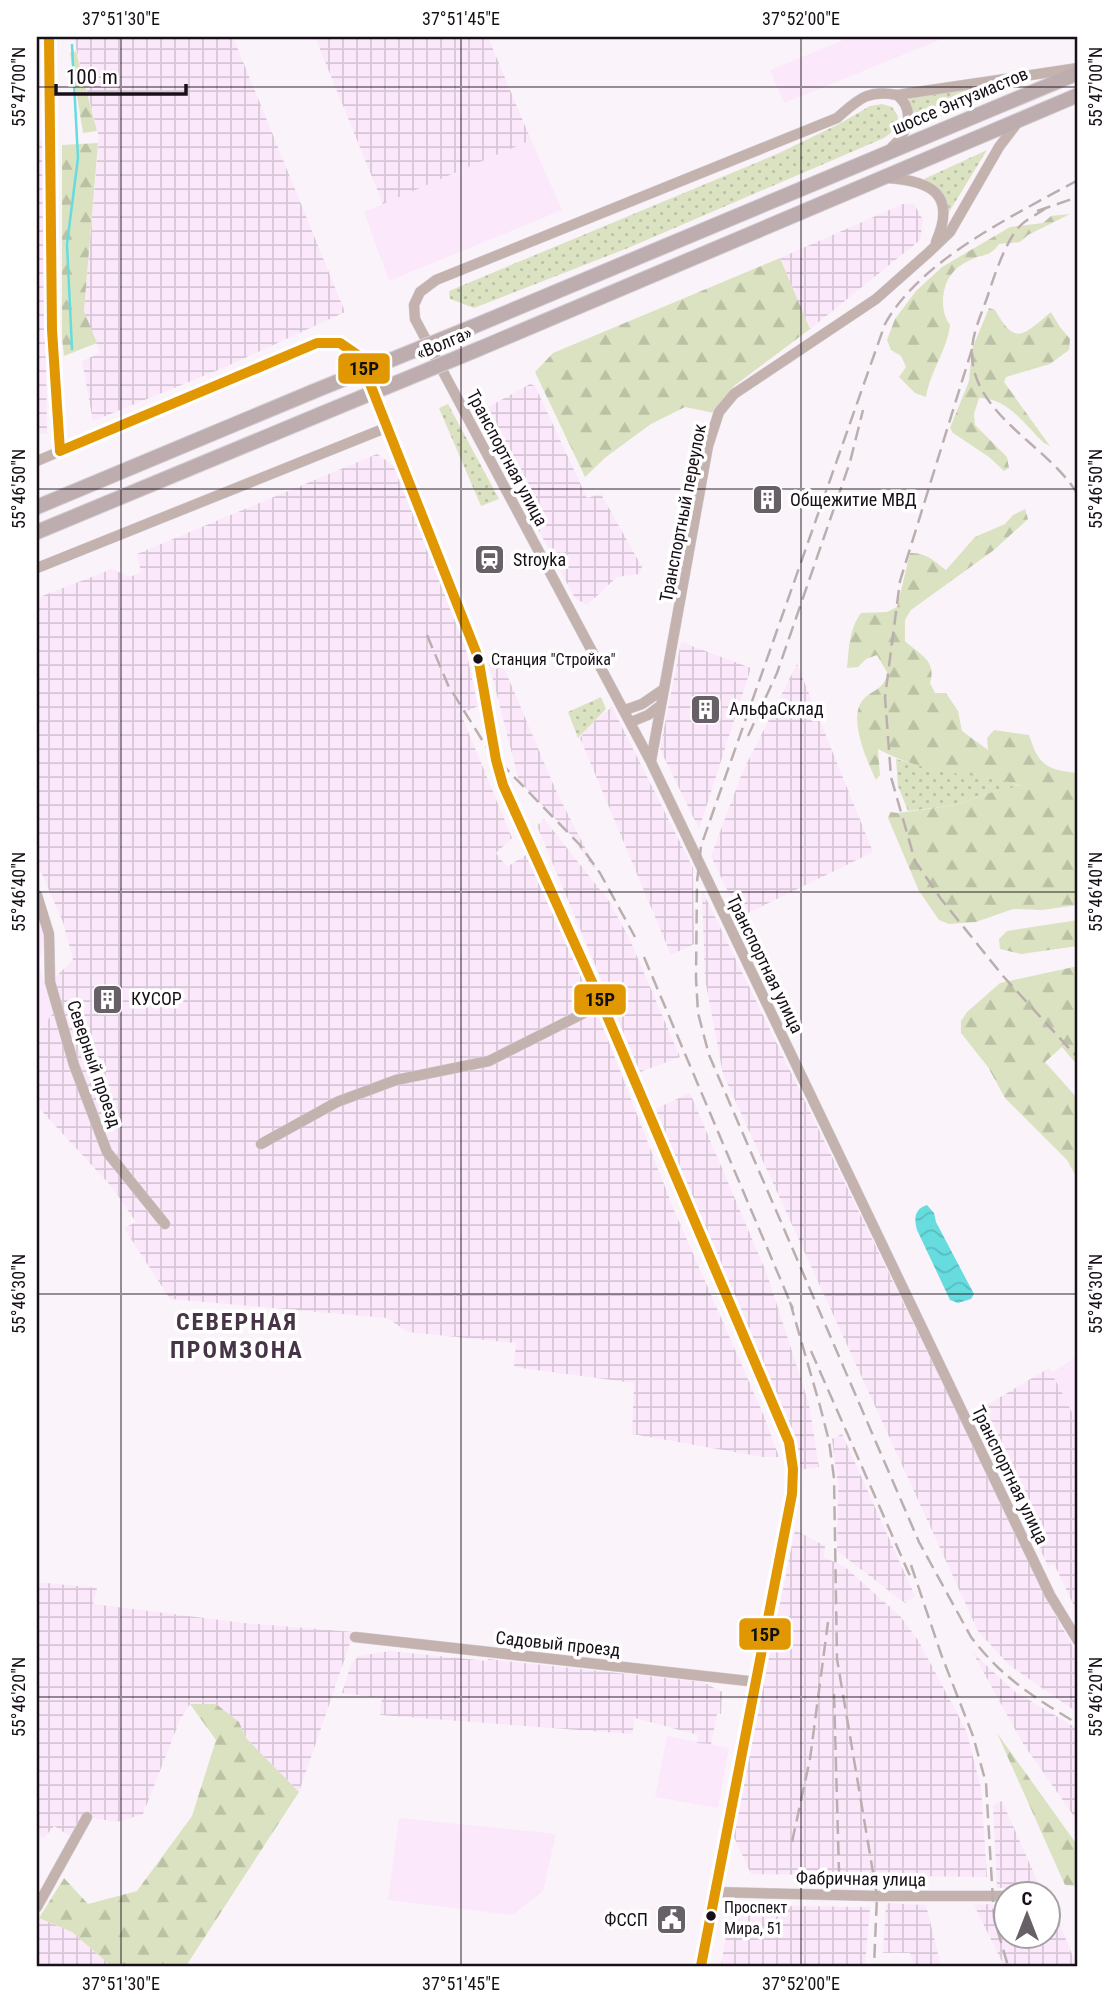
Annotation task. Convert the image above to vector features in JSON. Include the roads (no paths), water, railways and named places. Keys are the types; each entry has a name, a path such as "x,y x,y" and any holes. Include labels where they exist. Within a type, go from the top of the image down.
{"highway":[{"name":"шоссе Энтузиастов","path":"856,165 1078,70"},
{"path":"881,178 1078,95"},
{"name":"«Волга»","path":"37,507 856,165"},
{"name":"«Волга»","path":"37,532 881,178"}],"street":[{"path":"49,37 50,276 60,451"},
{"path":"897,95 1078,70"},
{"name":"Транспортная улица","path":"897,95 883,92 869,94 837,118 436,279 420,292 414,305 415,319 625,710 1050,1595 1078,1641"},
{"path":"886,152 901,140 908,124 909,112 904,101 897,95"},
{"name":"Транспортный переулок","path":"651,762 709,446 719,412 734,394 876,299 933,249 950,232 999,147 1020,120"},
{"path":"881,178 912,180 936,191 943,208 943,217 942,228 933,249"},
{"path":"37,461 317,343 329,340 344,342 359,356 478,657 503,785 602,1004 789,1441 793,1469 792,1494 701,1966"},
{"path":"37,568 388,427"},
{"path":"625,710 642,704 664,689"},
{"path":"631,722 660,706"},
{"name":"Северный проезд","path":"37,895 48,934 50,982 74,1065 107,1152 165,1224"},
{"path":"261,1144 337,1102 396,1080 489,1061 602,1004"},
{"name":"Садовый проезд","path":"355,1637 757,1682"},
{"path":"37,1907 87,1817"},
{"name":"Фабричная улица","path":"715,1892 992,1896"}],"water":[{"path":"927,1205 934,1213 936,1222 974,1294 971,1299 958,1303 950,1300 917,1230 916,1215"}],"waterway":[{"path":"72,45 78,158 67,244 72,349"}],"railway":[{"path":"1078,180 999,224 945,259 921,279 885,324 701,846 697,882 696,978 698,1013 709,1055 919,1542 971,1637 983,1651 1020,1686 1078,1724"},
{"path":"1037,211 1078,197"},
{"path":"1046,208 1022,224 1014,233 997,269 978,323 972,352 975,374 984,394 1014,429 1065,477 1078,495"},
{"path":"972,349 900,581 885,697 891,777 915,861 941,899 1003,976 1078,1058"},
{"path":"748,736 777,673 850,462 863,410"},
{"path":"427,635 448,685 489,751 580,845 600,873 635,937"},
{"path":"644,957 793,1309"},
{"path":"790,1302 829,1441 834,1478 837,1659 877,1896 874,1966"},
{"path":"811,1351 910,1576"},
{"path":"911,1565 941,1654 973,1736 986,1783 994,1918 1008,1966"},
{"path":"792,1842 810,1759 828,1622"},
{"path":"834,1694 839,1872"}],"place":[{"name":"Общежитие МВД","path":"767,500"},
{"name":"Stroyka","path":"490,560"},
{"name":"Станция \"Стройка\"","path":"478,659"},
{"name":"АльфаСклад","path":"706,709"},
{"name":"КУСОР","path":"108,999"},
{"name":"Проспект Мира, 51","path":"711,1916"},
{"name":"ФССП","path":"671,1920"}],"district":[{"name":"СЕВЕРНАЯ ПРОМЗОНА","path":"237,1336"}]}
